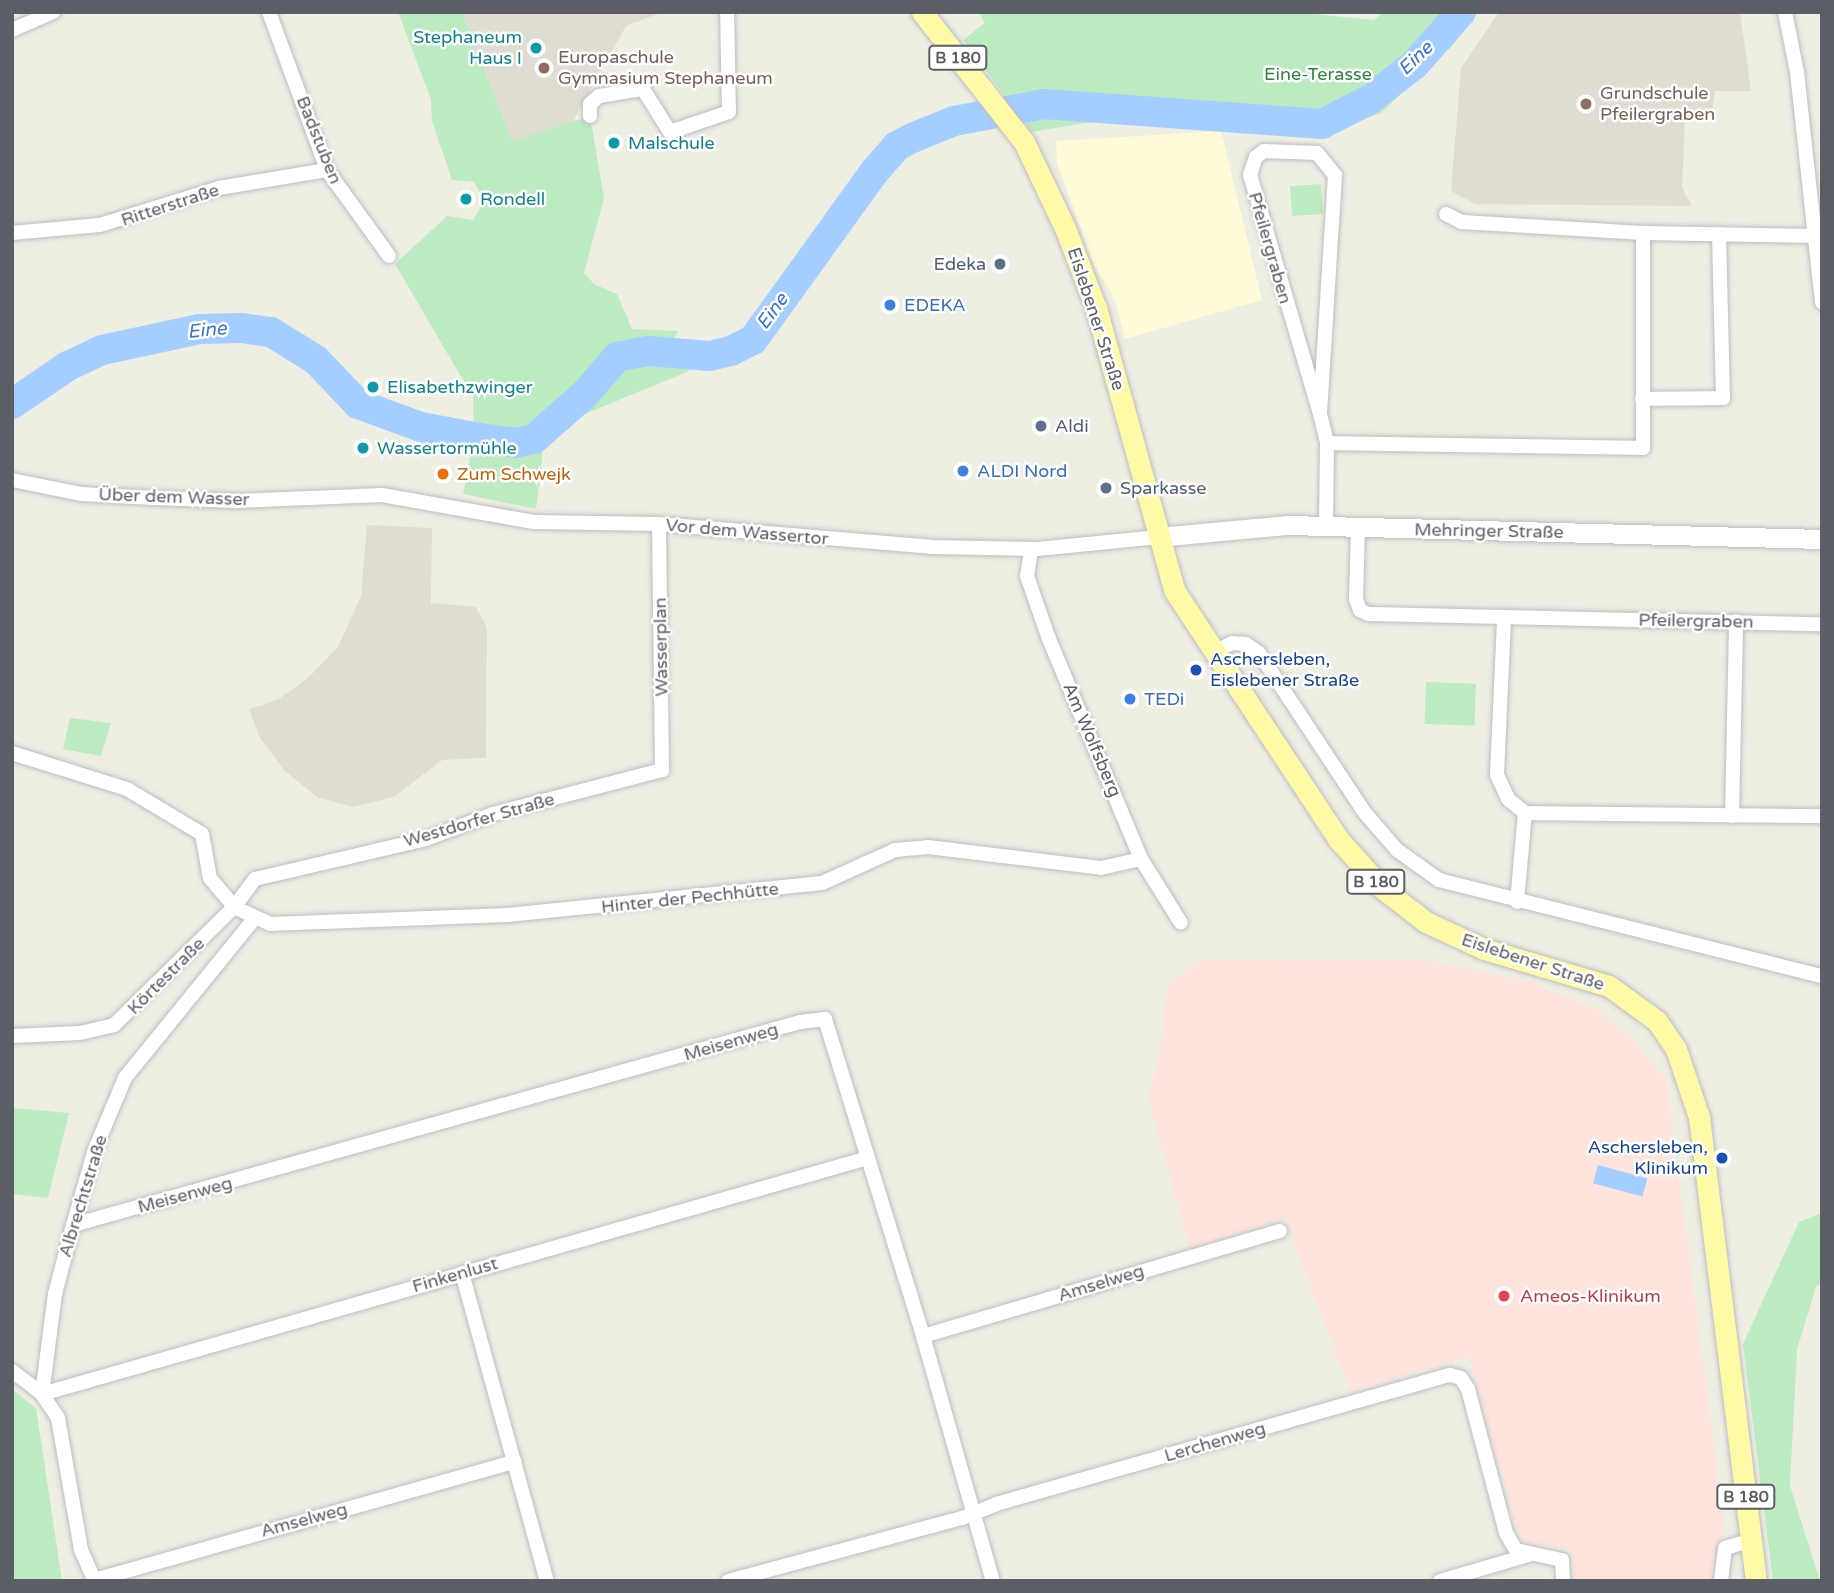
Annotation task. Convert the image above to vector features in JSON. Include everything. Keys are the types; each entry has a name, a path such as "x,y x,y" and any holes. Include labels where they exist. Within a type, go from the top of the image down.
{"main road":[{"name":"Eislebener Straße","path":"922,12 1017,134 1044,181 1089,286 1174,590 1338,839 1395,900 1465,942 1609,986 1657,1021 1676,1049 1699,1117 1756,1581"},
{"name":"Mehringer Straße","path":"1158,537 1251,527 1326,527 1822,539"}],"street":[{"path":"12,30 53,12"},
{"name":"Badstuben","path":"269,12 327,170 389,256"},
{"path":"590,116 590,104 598,96 643,89 670,132 729,112 727,12"},
{"path":"1785,12 1819,243 1822,303"},
{"name":"Pfeilergraben","path":"1320,414 1335,175 1317,153 1264,151 1256,157 1250,175 1327,443 1326,527"},
{"name":"Ritterstraße","path":"12,233 100,225 219,188 327,170"},
{"path":"1446,214 1462,222 1643,233 1719,234 1819,243"},
{"path":"1327,443 1643,448 1643,233"},
{"path":"1642,400 1723,398 1719,234"},
{"name":"Über dem Wasser","path":"12,480 81,494 154,498 237,501 337,496"},
{"name":"Vor dem Wassertor","path":"337,496 424,499 534,522 659,524 931,547 1031,549 1158,537"},
{"name":"Wasserplan","path":"659,524 662,770"},
{"name":"Pfeilergraben","path":"1358,528 1360,610 1368,614 1504,620 1822,624"},
{"name":"Am Wolfsberg","path":"1031,549 1031,592 1141,859 1181,923"},
{"path":"1504,620 1497,775 1508,799 1525,813 1822,816"},
{"path":"1732,816 1735,621"},
{"path":"1214,652 1233,643 1246,644 1259,653 1365,813 1397,850 1438,880 1517,902 1822,976"},
{"name":"Hinter der Pechhütte","path":"12,754 127,789 202,834 210,878 234,907 254,919 271,924 621,906 822,883 895,850 928,847 1101,868 1141,859"},
{"name":"Westdorfer Straße","path":"255,879 426,839 493,814 662,770"},
{"path":"1517,902 1525,813"},
{"name":"Körtestraße","path":"12,1037 80,1033 114,1025 234,907 255,879"},
{"name":"Albrechtstraße","path":"43,1394 55,1294 95,1149 125,1078 254,919"},
{"name":"Meisenweg","path":"73,1225 800,1022 825,1019 923,1336 993,1581"},
{"name":"Finkenlust","path":"43,1394 868,1158"},
{"name":"Amselweg","path":"923,1336 1280,1231"},
{"path":"462,1273 547,1581"},
{"path":"12,1371 43,1394 58,1418 81,1550 94,1580"},
{"name":"Lerchenweg","path":"728,1581 974,1513 1450,1375 1461,1378 1468,1389 1506,1533 1516,1550 1529,1555"},
{"name":"Amselweg","path":"94,1580 515,1462"},
{"path":"1721,1581 1726,1548 1750,1541"},
{"path":"1440,1581 1529,1555 1553,1555 1562,1560 1563,1581"}],"shaded area":[{"name":"Europaschule Gymnasium Stephaneum","path":"462,12 663,12 626,26 572,123 512,142"},
{"name":"Grundschule Pfeilergraben","path":"1499,12 1740,12 1751,91 1715,91 1711,118 1685,118 1682,188 1692,206 1475,204 1451,191 1461,68"},
{"path":"1221,131 1262,300 1125,339 1115,300 1094,265 1057,163 1056,141"},
{"path":"367,525 432,528 431,603 476,607 487,628 486,758 442,760 394,797 353,807 317,797 285,771 260,738 249,709 277,700 308,678 338,647 361,596"},
{"name":"Ameos-Klinikum","path":"1201,960 1432,961 1533,983 1601,1012 1636,1043 1666,1080 1724,1526 1714,1581 1573,1581 1573,1550 1525,1541 1517,1530 1469,1357 1350,1391 1285,1218 1190,1249 1148,1097 1158,1064 1168,986"}],"green space":[{"path":"398,12 462,12 512,141 590,116 604,198 584,273 594,284 617,294 632,329 678,331 674,338 689,371 561,424 544,440 536,509 463,494 474,437 473,397 395,264 447,216 473,220 485,200 474,182 452,180 432,121 431,99"},
{"name":"Eine-Terasse","path":"979,12 1292,12 1374,20 1384,12 1478,12 1451,47 1381,113 1326,133 1213,114 1132,115 1032,132 963,40 985,23"},
{"path":"1321,184 1323,214 1292,216 1290,186"},
{"path":"1426,682 1476,684 1475,726 1425,724"},
{"path":"70,718 111,723 101,756 63,749"},
{"path":"12,1108 69,1113 48,1198 12,1194"},
{"path":"1822,1213 1822,1281 1816,1287 1797,1349 1790,1486 1820,1581 1773,1581 1743,1344 1799,1222"},
{"path":"12,1389 36,1408 62,1581 12,1581"}],"water":[{"path":"1598,1165 1647,1178 1642,1197 1593,1183"}],"waterway":[{"name":"Eine","path":"12,404 68,366 102,350 200,329 241,328 271,332 316,360 358,404 421,427 516,443 534,439 585,394 617,357 649,351 709,356 731,351 753,340 875,171 897,146 912,138 954,121 1044,104 1322,124 1369,100 1415,64 1461,12"}],"place":[{"name":"Stephaneum Haus I","path":"536,48"},
{"name":"Europaschule Gymnasium Stephaneum","path":"544,68"},
{"name":"Grundschule Pfeilergraben","path":"1586,104"},
{"name":"Malschule","path":"614,143"},
{"name":"Rondell","path":"466,199"},
{"name":"Edeka","path":"1000,264"},
{"name":"EDEKA","path":"890,305"},
{"name":"Elisabethzwinger","path":"373,387"},
{"name":"Aldi","path":"1041,426"},
{"name":"Wassertormühle","path":"363,448"},
{"name":"ALDI Nord","path":"963,471"},
{"name":"Zum Schwejk","path":"443,474"},
{"name":"Sparkasse","path":"1106,488"},
{"name":"Aschersleben, Eislebener Straße","path":"1196,670"},
{"name":"TEDi","path":"1130,699"},
{"name":"Aschersleben, Klinikum","path":"1722,1158"},
{"name":"Ameos-Klinikum","path":"1504,1296"}]}
